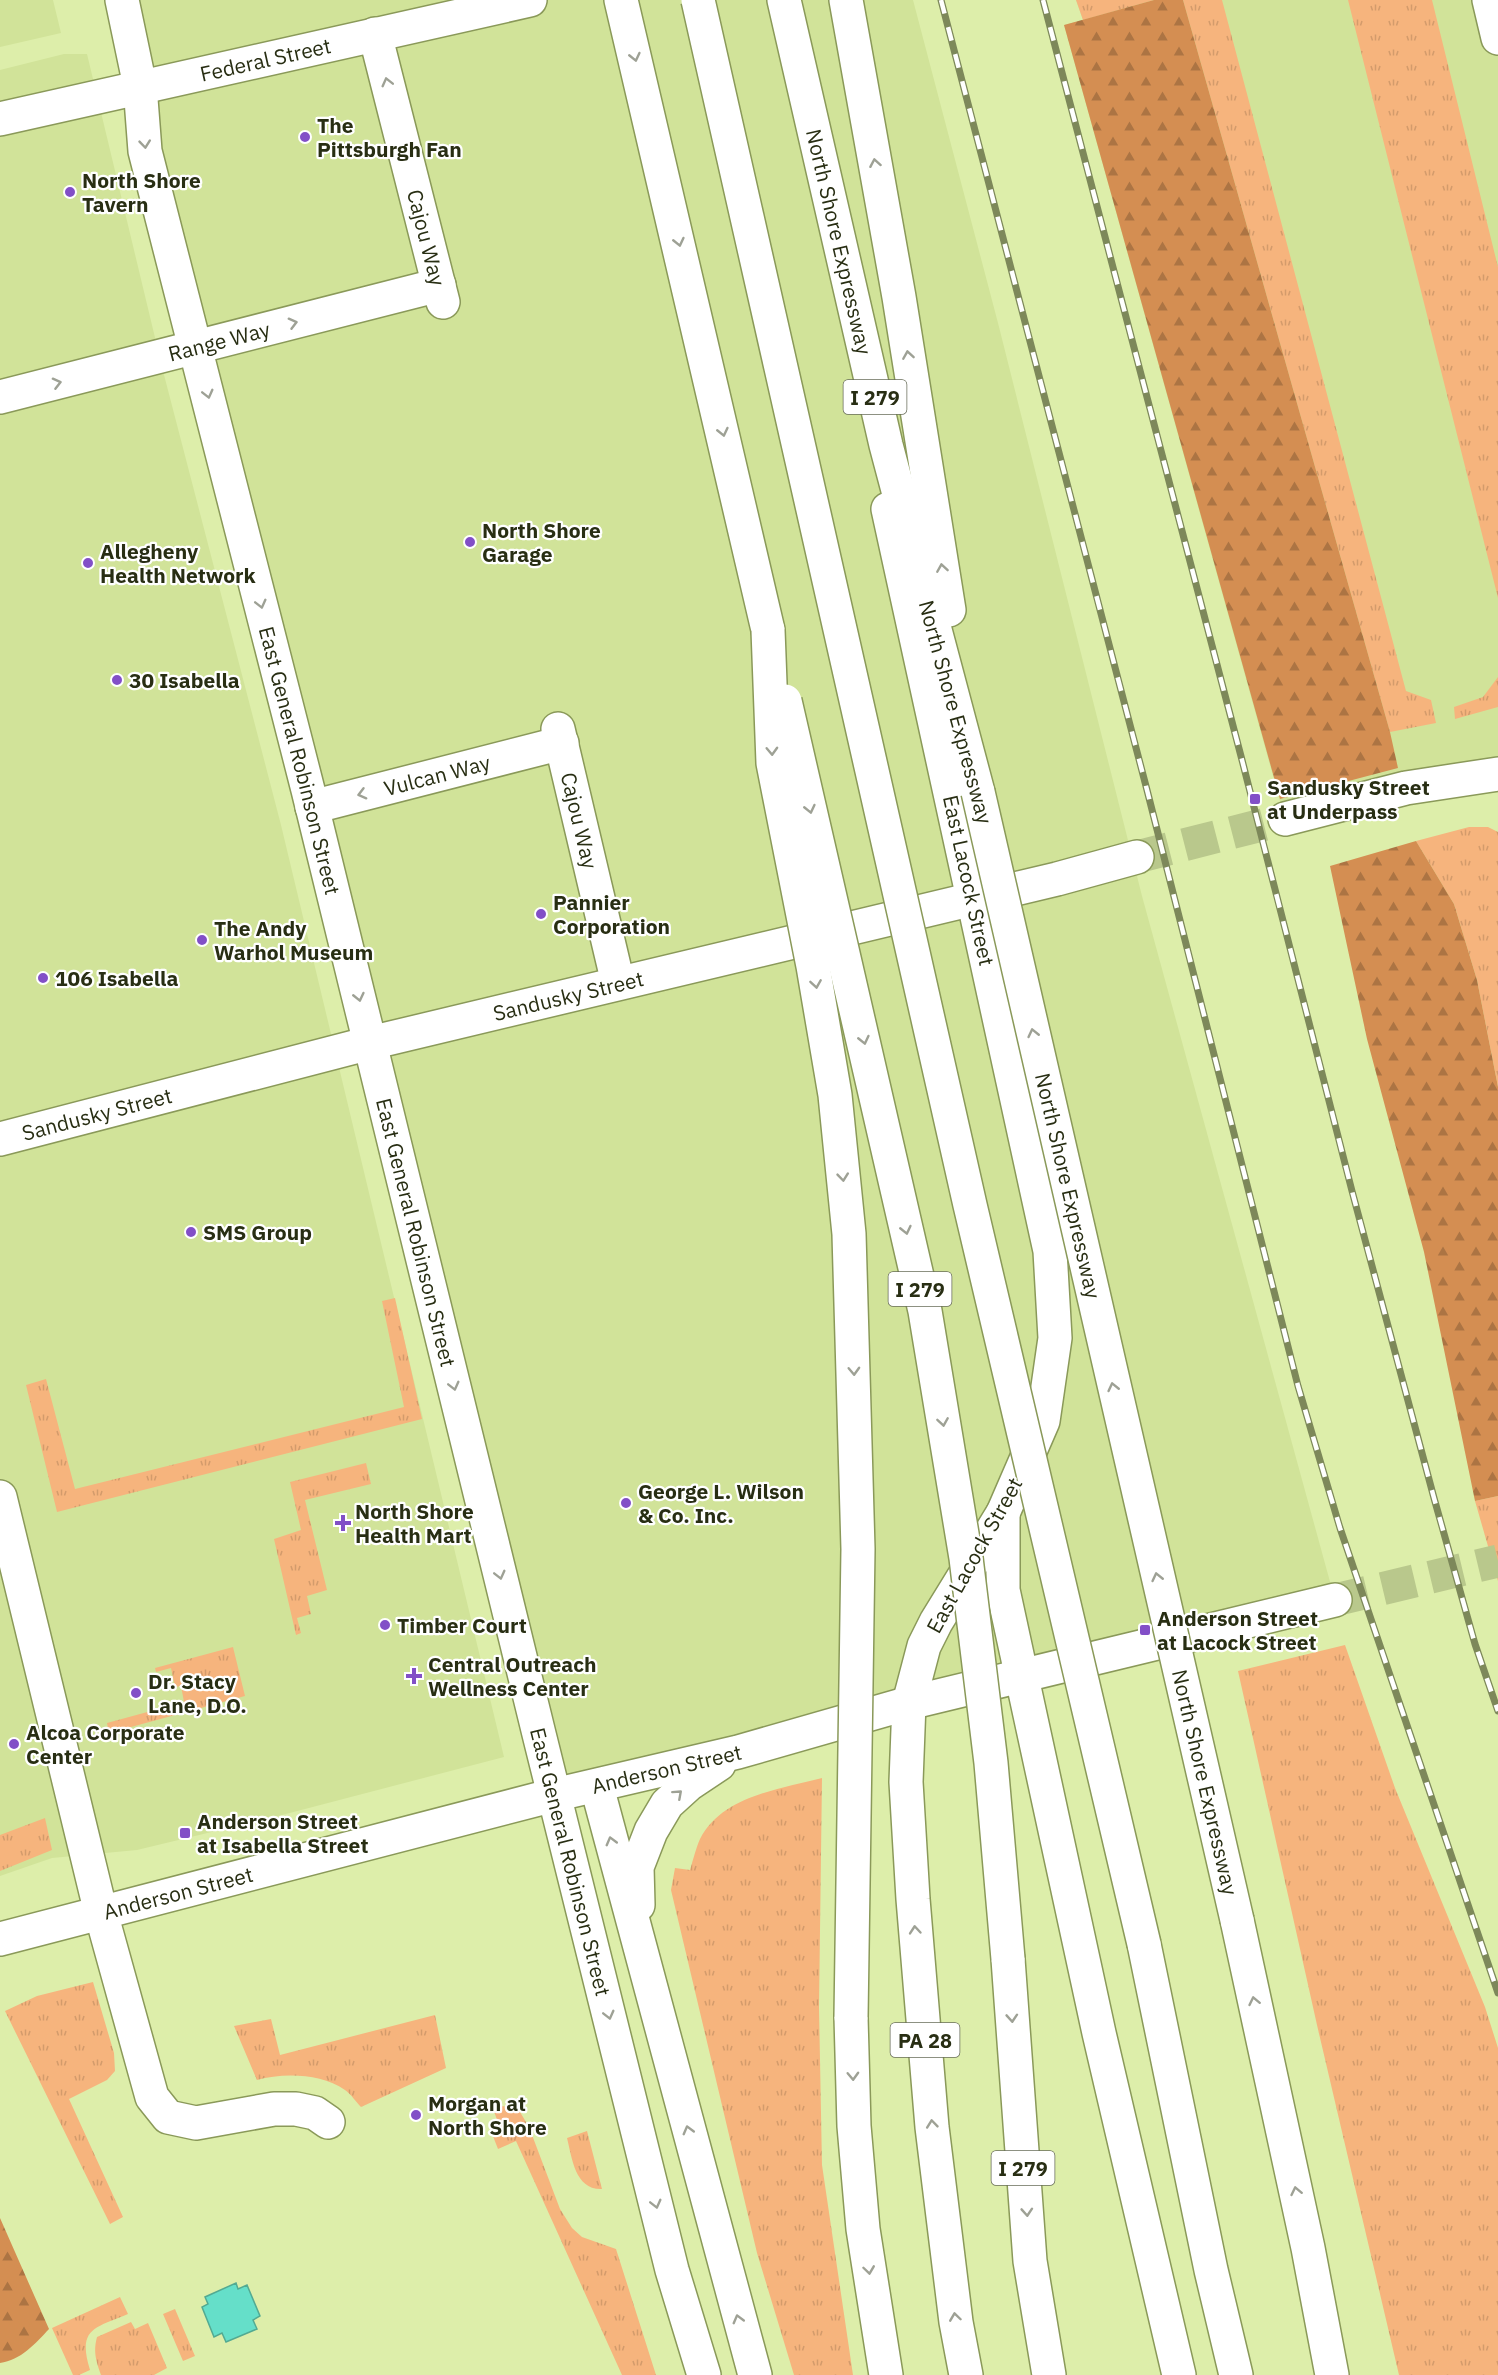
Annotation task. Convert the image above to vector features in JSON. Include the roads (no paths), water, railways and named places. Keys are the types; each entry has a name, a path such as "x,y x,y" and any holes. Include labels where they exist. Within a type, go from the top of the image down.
{"main road":[{"name":"East General Robinson Street","path":"122,0 140,86 145,151 312,807 672,2270 704,2375"},
{"name":"Federal Street","path":"0,119 530,0"},
{"name":"I 279","path":"621,0 925,1311 966,1558 991,1763 1030,2261 1049,2375"},
{"path":"698,0 967,1194 1144,1944 1211,2270 1236,2375"},
{"name":"East Lacock Street","path":"778,0 1050,1251 1055,1338 1043,1421 1003,1513 936,1622 924,1646 909,1703"},
{"name":"North Shore Expressway","path":"784,0 886,445 978,792 1237,1920 1308,2248 1332,2375"},
{"path":"846,0 899,297 978,792"},
{"path":"1489,0 1498,38"},
{"name":"Cajou Way","path":"375,34 441,293"},
{"name":"Range Way","path":"0,397 196,348 441,293"},
{"path":"768,630 773,764 813,966 835,1095 849,1234 858,1549 851,2017 854,2126 863,2229 885,2375"},
{"name":"Cajou Way","path":"560,736 618,983"},
{"name":"Vulcan Way","path":"312,807 560,736"},
{"path":"1285,819 1406,788 1498,774"},
{"name":"Sandusky Street","path":"0,1138 370,1043 1137,857"},
{"path":"0,1497 101,1913 152,2097 168,2117 196,2122 274,2109 296,2109 315,2113 328,2122"},
{"path":"1003,1513 1003,1590 1099,2033 1179,2375"},
{"name":"Anderson Street","path":"0,1939 554,1795 597,1787 738,1752 909,1703 1335,1600"},
{"name":"PA 28","path":"909,1703 906,1782 932,2127 956,2322 966,2375"},
{"path":"639,1946 638,1867 651,1831 667,1804 689,1784 738,1752"},
{"path":"597,1787 755,2375"},
{"path":"1308,2248 1351,2375"}],"water":[{"path":"236,2283 238,2289 247,2285 260,2316 253,2320 257,2329 226,2342 222,2333 214,2337 202,2307 208,2304 205,2297"}],"tunnel":[{"path":"1137,857 1285,819"},
{"path":"1335,1600 1498,1561"}],"railway":[{"path":"941,0 1147,790 1298,1386 1340,1528 1498,1993"},
{"path":"1043,0 1352,1191 1434,1498 1475,1644 1498,1711"}],"place":[{"name":"The Pittsburgh Fan","path":"305,137"},
{"name":"North Shore Tavern","path":"70,192"},
{"name":"North Shore Garage","path":"470,542"},
{"name":"Allegheny Health Network","path":"88,563"},
{"name":"30 Isabella","path":"117,680"},
{"name":"Sandusky Street at Underpass","path":"1255,799"},
{"name":"Pannier Corporation","path":"541,914"},
{"name":"The Andy Warhol Museum","path":"202,940"},
{"name":"106 Isabella","path":"43,978"},
{"name":"SMS Group","path":"191,1232"},
{"name":"George L. Wilson & Co. Inc.","path":"626,1503"},
{"name":"North Shore Health Mart","path":"343,1523"},
{"name":"Timber Court","path":"385,1625"},
{"name":"Anderson Street at Lacock Street","path":"1145,1630"},
{"name":"Central Outreach Wellness Center","path":"414,1676"},
{"name":"Dr. Stacy Lane, D.O.","path":"136,1693"},
{"name":"Alcoa Corporate Center","path":"14,1744"},
{"name":"Anderson Street at Isabella Street","path":"185,1833"},
{"name":"Morgan at North Shore","path":"416,2115"}]}
